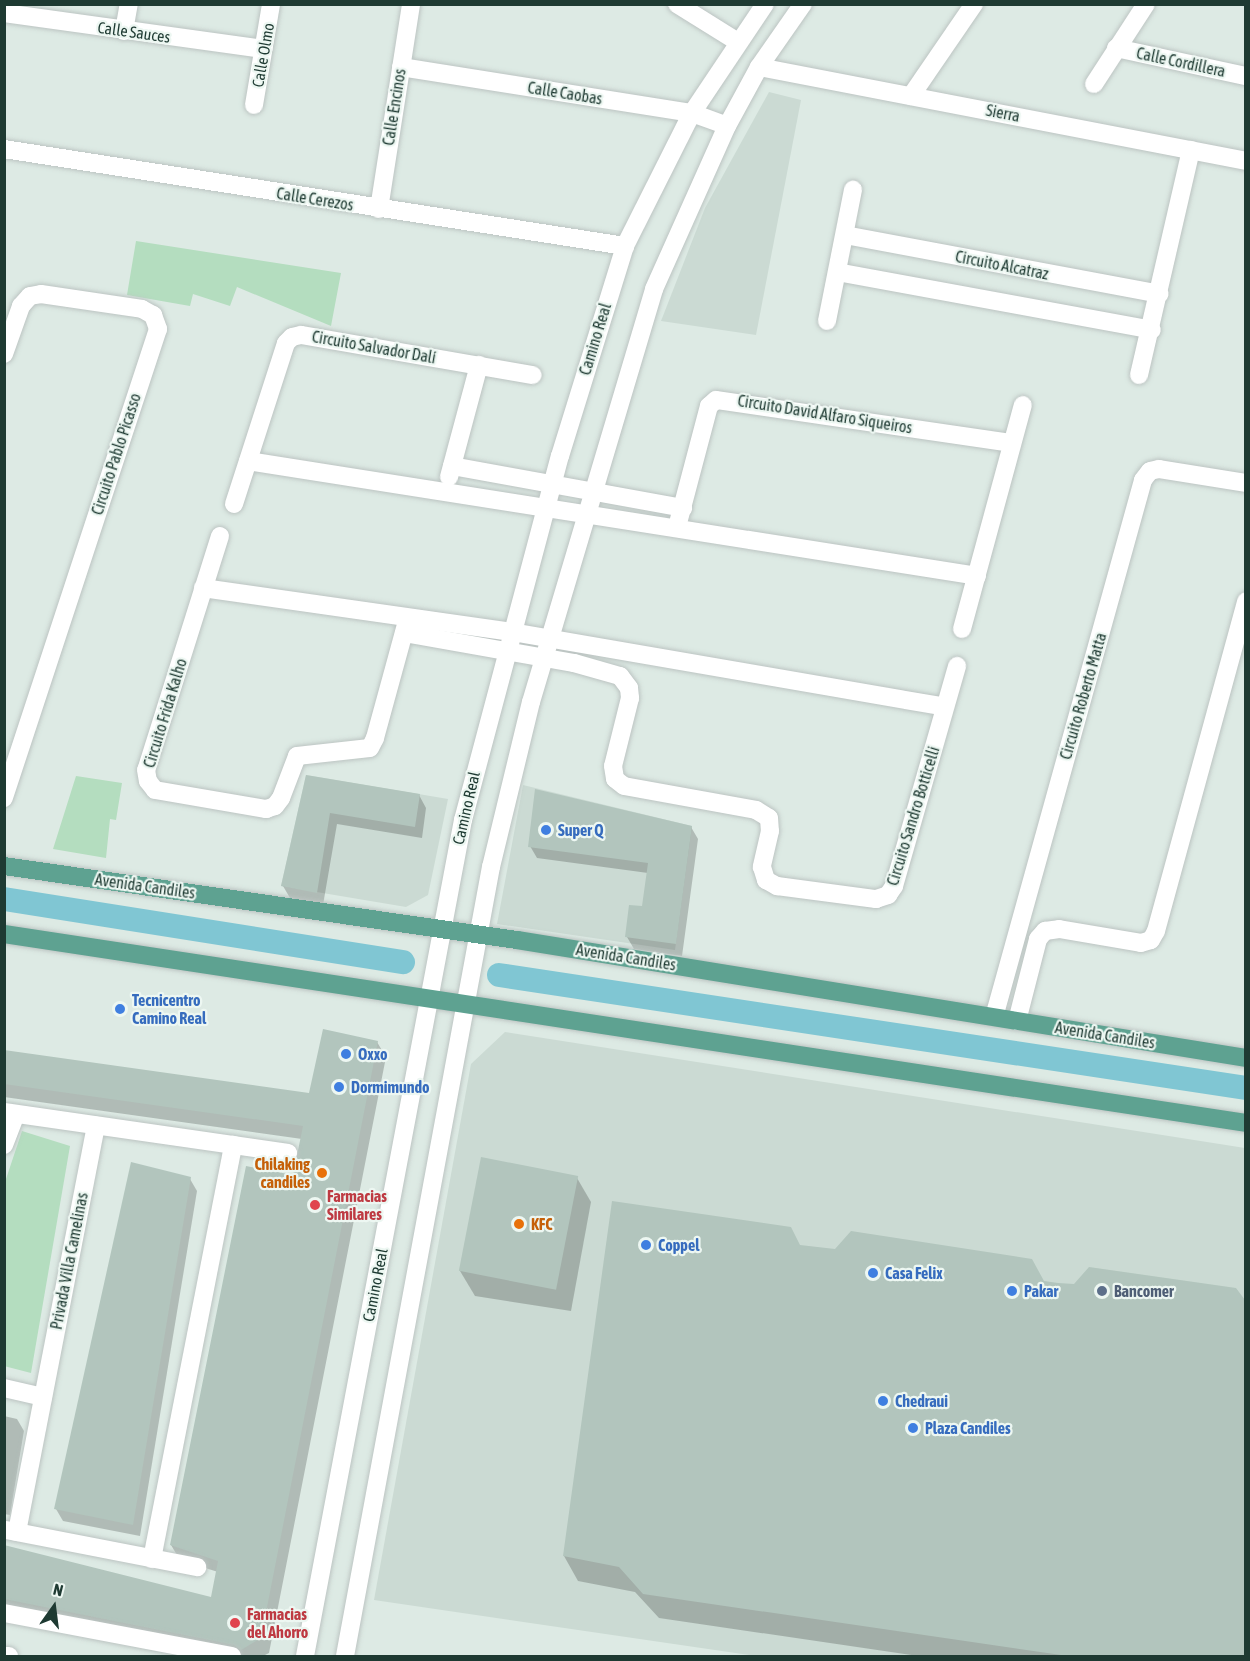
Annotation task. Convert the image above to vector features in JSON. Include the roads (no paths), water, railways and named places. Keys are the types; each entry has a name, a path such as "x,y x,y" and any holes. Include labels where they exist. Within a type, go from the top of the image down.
{"main road":[{"name":"Avenida Candiles","path":"4,866 479,934 1245,1058"},
{"path":"4,934 430,997 1245,1123"}],"street":[{"path":"124,31 129,4"},
{"name":"Calle Olmo","path":"254,105 271,4"},
{"name":"Calle Encinos","path":"378,209 411,4"},
{"path":"677,4 738,42"},
{"name":"Camino Real","path":"310,1655 442,930 472,779 552,484 625,246 692,113 765,4"},
{"path":"345,1656 479,934 509,786 544,658 654,289 727,126 759,67 803,4"},
{"path":"911,96 974,4"},
{"name":"Calle Cordillera","path":"1094,84 1146,4"},
{"name":"Calle Sauces","path":"4,13 264,49"},
{"name":"Calle Cordillera","path":"1116,48 1245,76"},
{"name":"Calle Caobas","path":"401,67 692,113 727,126"},
{"name":"Sierra","path":"759,67 1245,162"},
{"name":"Calle Cerezos","path":"4,149 625,246"},
{"path":"1139,375 1152,330 1191,150"},
{"path":"827,321 853,190"},
{"name":"Circuito Alcatraz","path":"845,235 1160,294"},
{"path":"837,272 1152,330"},
{"name":"Circuito Pablo Picasso","path":"4,354 21,306 30,296 41,294 142,309 153,315 158,329 8,773 4,798"},
{"name":"Circuito Salvador Dalí","path":"234,504 286,343 292,337 301,335 533,375"},
{"path":"445,491 479,365"},
{"name":"Circuito David Alfaro Siqueiros","path":"677,527 709,406 716,400 1012,443"},
{"path":"962,629 1023,405"},
{"path":"248,461 977,576"},
{"path":"452,466 682,508"},
{"name":"Circuito Roberto Matta","path":"994,1017 1143,480 1150,471 1159,469 1245,483"},
{"name":"Circuito Frida Kalho","path":"220,536 146,770 148,781 155,790 266,809 275,806 281,798 297,756 369,748 375,738 406,625"},
{"path":"203,588 406,625 507,652 544,658"},
{"path":"1017,1021 1038,939 1045,931 1059,929 1141,943 1151,940 1245,601"},
{"path":"406,625 512,632 945,707"},
{"name":"Circuito Sandro Botticelli","path":"544,658 613,673 626,682 630,698 613,766 615,779 624,786 756,810 769,818 770,831 762,867 766,880 777,886 876,899 888,895 894,886 957,666"},
{"path":"4,1145 10,1113 288,1153"},
{"name":"Privada Villa Camelinas","path":"96,1126 43,1397 11,1531 197,1567"},
{"path":"152,1559 233,1145"},
{"path":"4,1388 43,1397"},
{"path":"4,1613 232,1656"}],"waterway":[{"path":"4,899 403,962"},
{"path":"499,975 1246,1088"}],"place":[{"name":"Super Q","path":"546,830"},
{"name":"Tecnicentro Camino Real","path":"120,1009"},
{"name":"Oxxo","path":"346,1054"},
{"name":"Dormimundo","path":"339,1087"},
{"name":"Chilaking candiles","path":"322,1173"},
{"name":"Farmacias Similares","path":"315,1205"},
{"name":"KFC","path":"519,1224"},
{"name":"Coppel","path":"646,1245"},
{"name":"Casa Felix","path":"873,1273"},
{"name":"Pakar","path":"1012,1291"},
{"name":"Bancomer","path":"1102,1291"},
{"name":"Chedraui","path":"883,1401"},
{"name":"Plaza Candiles","path":"913,1428"},
{"name":"Farmacias del Ahorro","path":"235,1623"}]}
